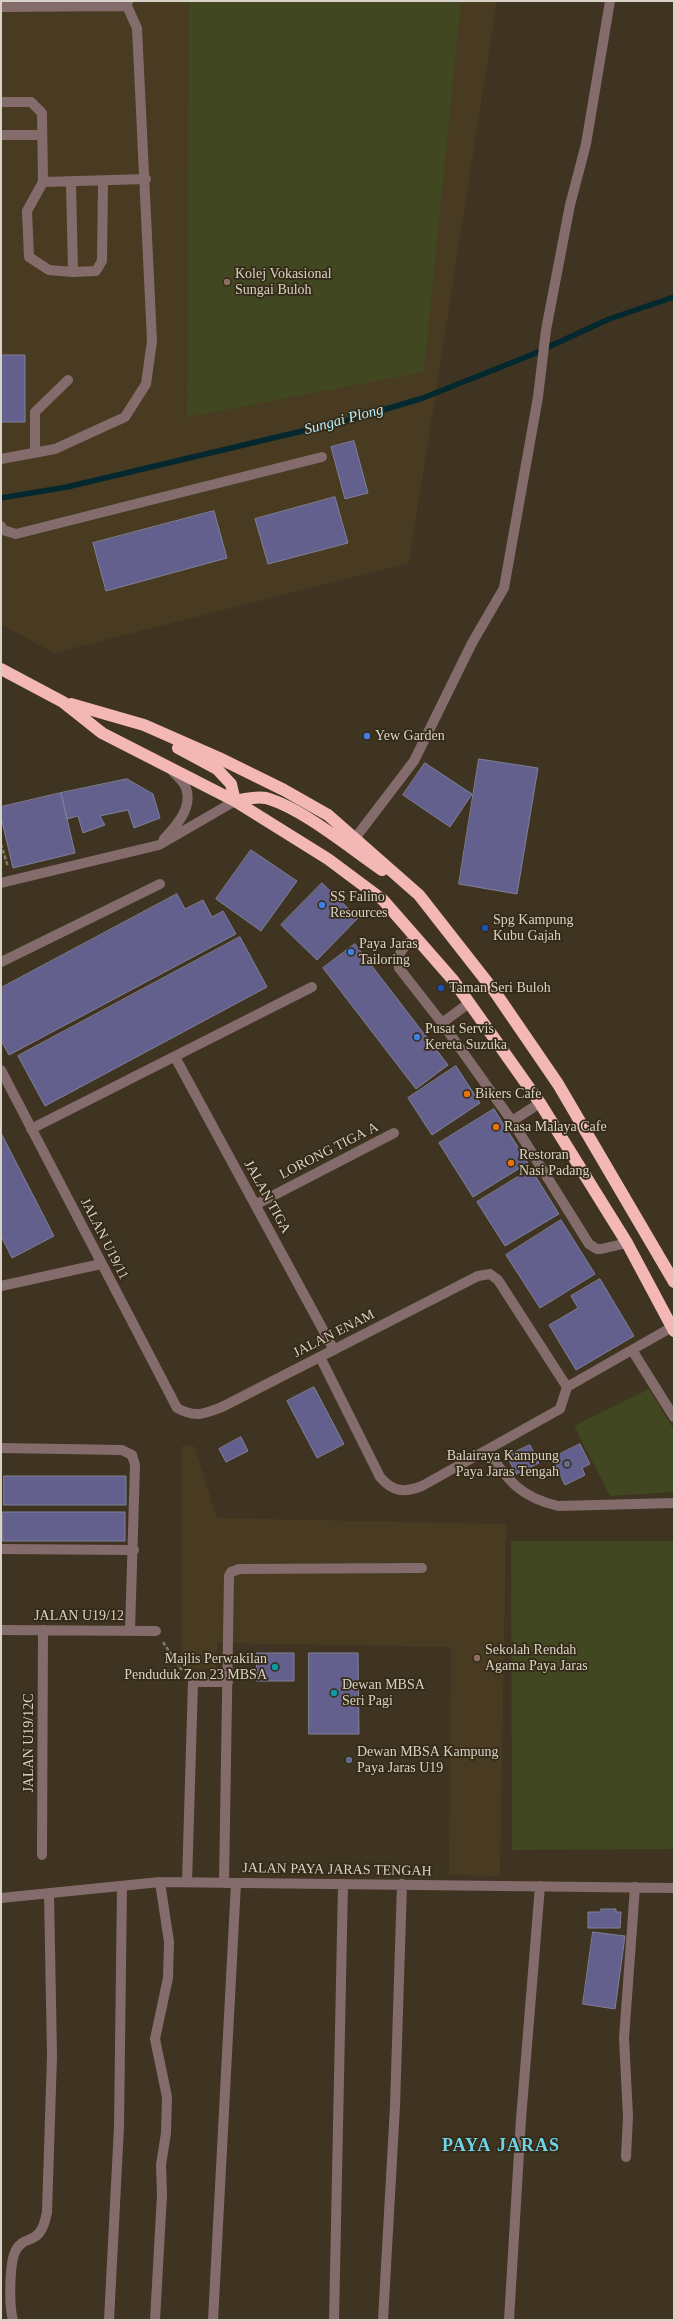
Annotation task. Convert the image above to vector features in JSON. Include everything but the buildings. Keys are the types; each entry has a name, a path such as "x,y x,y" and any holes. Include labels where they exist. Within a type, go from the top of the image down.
{"highway":[{"path":"1,669 63,702 102,732 235,801 362,883 383,900 453,980 540,1103 627,1243 673,1329"},
{"path":"63,702 144,725 219,758 284,790 328,815 356,838 419,895 495,992 558,1084 674,1282"},
{"path":"144,725 156,737 217,768 231,784 235,801"},
{"path":"235,801 251,798 265,798 299,813 419,895"}],"street":[{"path":"356,838 414,761 472,643 504,588 542,367 546,330 570,205 586,144 610,1"},
{"path":"1,7 127,3 137,28 146,179 152,341 146,384 125,417 55,449 1,459"},
{"path":"1,102 30,102 42,113 43,182 27,211 29,256 49,270 73,272 96,271 102,261 103,181"},
{"path":"1,134 42,135"},
{"path":"43,182 146,179"},
{"path":"70,182 73,272"},
{"path":"35,453 35,412 68,380"},
{"path":"1,526 4,530 16,534 322,457"},
{"path":"159,845 181,819 187,806 186,788 167,765"},
{"path":"1,883 159,845 235,801"},
{"path":"1,962 160,884"},
{"path":"415,937 402,949 398,958 399,968 442,1023 512,1121 589,1244 597,1249 601,1249 627,1243"},
{"path":"32,1129 312,987"},
{"path":"442,1023 469,1003"},
{"name":"JALAN TIGA","path":"175,1056 334,1350"},
{"name":"JALAN U19/11","path":"1,1070 171,1398 177,1408 189,1415"},
{"path":"512,1121 540,1103"},
{"name":"LORONG TIGA A","path":"255,1205 394,1133"},
{"path":"1,1286 101,1264"},
{"name":"JALAN ENAM","path":"189,1415 204,1414 222,1408 478,1276 490,1274 498,1280 567,1387"},
{"path":"320,1357 380,1477 388,1486 396,1491 410,1491 487,1451 560,1409 567,1387 632,1350 673,1329"},
{"path":"632,1350 674,1417"},
{"path":"1,1448 127,1451 135,1460 134,1550 130,1631"},
{"path":"487,1451 504,1475 526,1496 541,1502 558,1506 674,1503"},
{"path":"1,1549 134,1550"},
{"path":"224,1882 228,1682 228,1580 235,1570 422,1568"},
{"name":"JALAN U19/12","path":"1,1630 156,1631"},
{"name":"JALAN U19/12C","path":"42,1855 43,1630"},
{"path":"187,1882 193,1682 228,1682"},
{"path":"155,2320 162,2195 161,2165 166,2133 167,2097 155,2039 168,1978 169,1942 160,1882"},
{"name":"JALAN PAYA JARAS TENGAH","path":"1,1898 160,1882 674,1888"},
{"path":"213,2320 236,1882"},
{"path":"334,2320 343,1884"},
{"path":"383,2320 395,2106 402,1884"},
{"path":"109,2320 119,2127 122,1886"},
{"path":"508,2320 521,2119 540,1886"},
{"path":"626,2157 628,2116 624,2038 635,1887"},
{"path":"13,2320 11,2306 13,2260 16,2250 21,2244 40,2234 44,2226 47,2212 52,2056 49,1893"}],"path":[{"path":"1,844 12,880"},
{"path":"156,1631 179,1669 193,1682"}],"shaded area":[{"name":"Kolej Vokasional Sungai Buloh","path":"1,1 497,1 409,563 54,653 1,624"},
{"name":"Sekolah Rendah Agama Paya Jaras","path":"182,1446 194,1446 217,1518 506,1524 500,1876 449,1875 451,1647 217,1643 217,1669 182,1669"}],"green space":[{"path":"189,1 461,1 424,372 187,417"},
{"path":"649,1389 674,1430 674,1492 610,1496 574,1426"},
{"path":"511,1541 674,1541 674,1849 512,1850"}],"waterway":[{"name":"Sungai Plong","path":"1,498 67,487 353,419 423,398 531,355 609,319 674,297"}],"place":[{"name":"Kolej Vokasional Sungai Buloh","path":"227,282"},
{"name":"Yew Garden","path":"367,736"},
{"name":"SS Falino Resources","path":"322,905"},
{"name":"Spg Kampung Kubu Gajah","path":"485,928"},
{"name":"Paya Jaras Tailoring","path":"351,952"},
{"name":"Taman Seri Buloh","path":"441,988"},
{"name":"Pusat Servis Kereta Suzuka","path":"417,1037"},
{"name":"Bikers Cafe","path":"467,1094"},
{"name":"Rasa Malaya Cafe","path":"496,1127"},
{"name":"Restoran Nasi Padang","path":"511,1163"},
{"name":"Balairaya Kampung Paya Jaras Tengah","path":"567,1464"},
{"name":"Sekolah Rendah Agama Paya Jaras","path":"477,1658"},
{"name":"Majlis Perwakilan Penduduk Zon 23 MBSA","path":"275,1667"},
{"name":"Dewan MBSA Seri Pagi","path":"334,1693"},
{"name":"Dewan MBSA Kampung Paya Jaras U19","path":"349,1760"}],"district":[{"name":"PAYA JARAS","path":"501,2146"}]}
